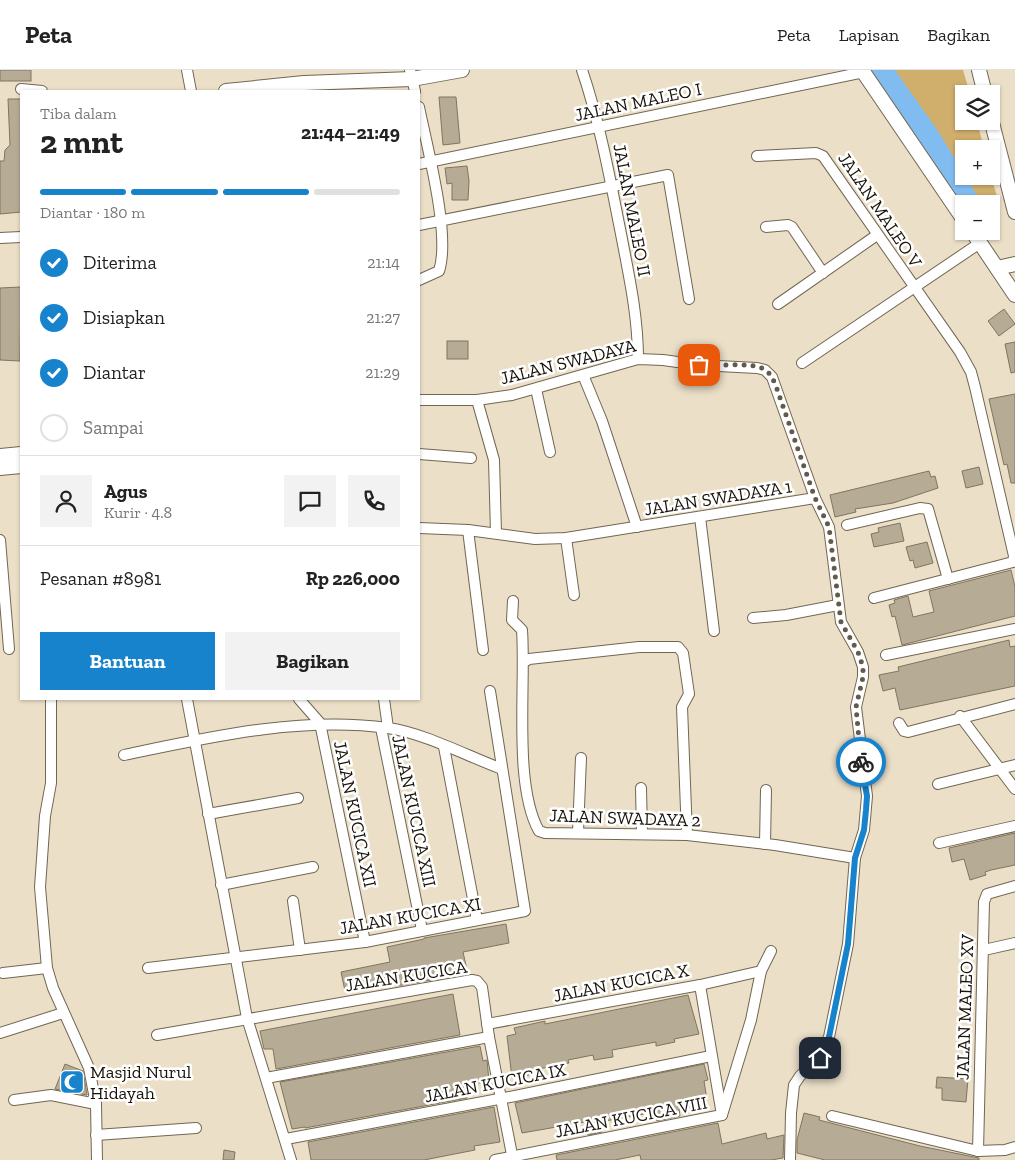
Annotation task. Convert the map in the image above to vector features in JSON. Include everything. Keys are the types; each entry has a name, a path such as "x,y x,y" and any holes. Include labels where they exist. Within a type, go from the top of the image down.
{"street":[{"path":"188,70 191,90"},
{"path":"236,90 304,83 412,80 462,70"},
{"name":"JALAN MALEO II","path":"582,70 599,127 612,186 638,326 638,359"},
{"path":"979,70 983,85"},
{"path":"863,71 955,207"},
{"name":"JALAN MALEO I","path":"420,164 863,71"},
{"path":"21,89 32,90"},
{"path":"420,112 441,221 443,259 439,271 420,280"},
{"path":"994,130 1015,212"},
{"name":"JALAN MALEO V","path":"757,156 820,154 960,352 971,372 1014,556 1010,564 948,578"},
{"path":"420,225 668,175 689,299"},
{"path":"766,227 788,225 792,227 823,273"},
{"path":"778,304 877,235"},
{"path":"0,238 20,237"},
{"path":"978,240 1015,295"},
{"path":"802,363 980,243"},
{"path":"996,268 1015,264"},
{"name":"JALAN SWADAYA","path":"420,400 476,400 536,389 638,359 765,370 772,377 777,389 815,498"},
{"path":"583,375 602,421 638,527"},
{"path":"536,389 550,452"},
{"path":"476,400 494,460 496,533"},
{"path":"0,456 20,454"},
{"path":"420,454 471,458"},
{"path":"0,468 20,466"},
{"name":"JALAN SWADAYA 1","path":"420,528 468,530 535,539 566,538 815,498 829,527 832,540 841,622 858,652 863,667 863,677 856,707 866,810 864,830 855,858 848,944 829,1037 820,1058 800,1076 794,1085 791,1113 790,1160"},
{"path":"847,525 920,508 928,509 948,578 874,598"},
{"path":"700,516 714,631"},
{"path":"468,530 483,650"},
{"path":"566,538 574,595"},
{"path":"0,540 3,609 9,649"},
{"name":"JALAN SWADAYA 2","path":"513,600 512,620 522,630 524,662 524,762 527,803 539,831 545,833 687,835 765,844 855,858"},
{"path":"753,618 786,615 838,605"},
{"path":"886,655 1015,629"},
{"path":"524,662 529,659 639,647 678,647 683,653 689,694 682,707 687,835"},
{"path":"124,754 195,740 320,723 384,728 444,747 502,769 490,691"},
{"path":"51,700 51,783 45,816 40,887 47,968 64,1013 89,1068 96,1104 97,1160"},
{"path":"186,700 234,958 247,1018 292,1160"},
{"path":"300,700 320,723"},
{"name":"JALAN KUCICA XIII","path":"384,700 384,728 422,930"},
{"path":"899,723 904,731 908,732 960,716 1015,704"},
{"path":"960,716 1015,788"},
{"name":"JALAN KUCICA XII","path":"320,723 365,942"},
{"path":"444,747 477,920"},
{"path":"578,832 581,758"},
{"path":"938,784 1015,765"},
{"name":"JALAN KUCICA XI","path":"148,968 365,942 525,911 502,769"},
{"path":"641,788 642,834"},
{"path":"765,844 766,790"},
{"path":"208,814 298,798"},
{"path":"939,843 1015,826"},
{"path":"221,885 313,867"},
{"name":"JALAN MALEO XV","path":"978,1151 984,902 987,894 1015,886"},
{"path":"293,901 300,950"},
{"path":"984,950 1015,943"},
{"name":"JALAN KUCICA VIII","path":"495,1160 513,1159 722,1115 752,1020 761,971 771,951"},
{"path":"3,973 47,968"},
{"name":"JALAN KUCICA X","path":"487,1024 700,985 761,971"},
{"name":"JALAN KUCICA","path":"157,1035 472,980 478,981 482,987 489,1037 513,1159"},
{"path":"700,985 722,1115"},
{"path":"0,1033 64,1013"},
{"path":"266,1078 489,1037"},
{"name":"JALAN KUCICA IX","path":"286,1139 711,1056"},
{"path":"14,1100 51,1095 96,1104"},
{"path":"832,1116 978,1151 1005,1150 1015,1147"},
{"path":"96,1135 196,1128"}],"shaded area":[{"path":"880,70 963,70 967,85 955,85 955,130 979,130 982,140 955,140 955,182"},
{"path":"957,185 994,185 997,195 964,195"}],"building":[{"path":"0,70 31,70 31,81 0,81"},
{"path":"439,97 456,97 460,143 443,145"},
{"path":"8,99 20,99 20,212 0,214 0,161 4,161 5,150 10,145"},
{"path":"467,166 469,181 468,200 452,200 452,183 447,184 445,168"},
{"path":"20,287 20,361 0,360 0,288"},
{"path":"1004,309 1015,324 999,336 988,321"},
{"path":"447,341 468,341 468,359 447,359"},
{"path":"1015,342 1015,372 1011,373 1005,344"},
{"path":"1015,394 1015,483 1011,483 1007,464 1004,465 989,399"},
{"path":"979,467 983,484 966,488 962,471"},
{"path":"929,471 931,477 935,476 938,488 893,503 855,509 856,512 835,517 830,495"},
{"path":"900,523 904,541 874,547 871,534 879,532 878,528"},
{"path":"927,542 933,563 915,568 913,560 910,561 906,547"},
{"path":"1011,570 1015,587 1015,616 902,645 895,616 892,617 889,605 895,603 894,600 908,596 913,617 934,612 929,591"},
{"path":"1009,640 1010,647 1015,646 1015,686 900,710 895,688 883,691 879,675 899,671 898,667"},
{"path":"1015,833 1015,865 985,872 986,875 970,880 964,859 952,862 949,848"},
{"path":"506,924 509,943 463,952 467,970 430,977 431,980 396,986 395,981 345,991 341,972 390,962 387,947 424,938"},
{"path":"453,994 460,1035 276,1069 273,1049 264,1049 260,1031"},
{"path":"688,995 699,1034 674,1039 675,1042 656,1046 656,1042 612,1050 613,1057 594,1060 593,1055 568,1060 569,1063 533,1070 534,1074 512,1078 507,1036 516,1034 514,1028 545,1021 545,1024"},
{"path":"480,1046 483,1061 487,1060 489,1081 465,1086 467,1098 292,1129 280,1082"},
{"name":"Masjid Nurul Hidayah","path":"65,1064 83,1071 87,1095 55,1089"},
{"path":"704,1064 708,1080 704,1081 707,1100 700,1101 701,1105 679,1109 680,1116 657,1121 655,1112 600,1122 602,1132 588,1135 585,1122 522,1133 515,1103"},
{"path":"937,1077 968,1079 966,1102 942,1100 942,1088 936,1088"},
{"path":"494,1107 500,1142 474,1146 475,1150 424,1160 311,1160 308,1142"},
{"path":"804,1113 820,1117 819,1120 920,1146 979,1158 979,1160 825,1160 797,1153 797,1140"},
{"path":"718,1123 722,1144 766,1133 767,1139 784,1135 783,1158 771,1160 641,1160 640,1155 615,1160 557,1160 556,1155"},
{"path":"224,1150 235,1152 234,1160 223,1160"}],"waterway":[{"path":"882,70 928,135 965,195"}],"way so far":[{"path":"699,365 740,366 765,370 772,377 777,389 815,498 829,527 841,622 858,652 863,667 863,677 856,707 861,762"}],"place":[{"name":"Masjid Nurul Hidayah","path":"72,1082"}],"route":[{"path":"820,1058 825,1051 829,1037 848,944 855,858 864,830 867,796 861,762"}]}
